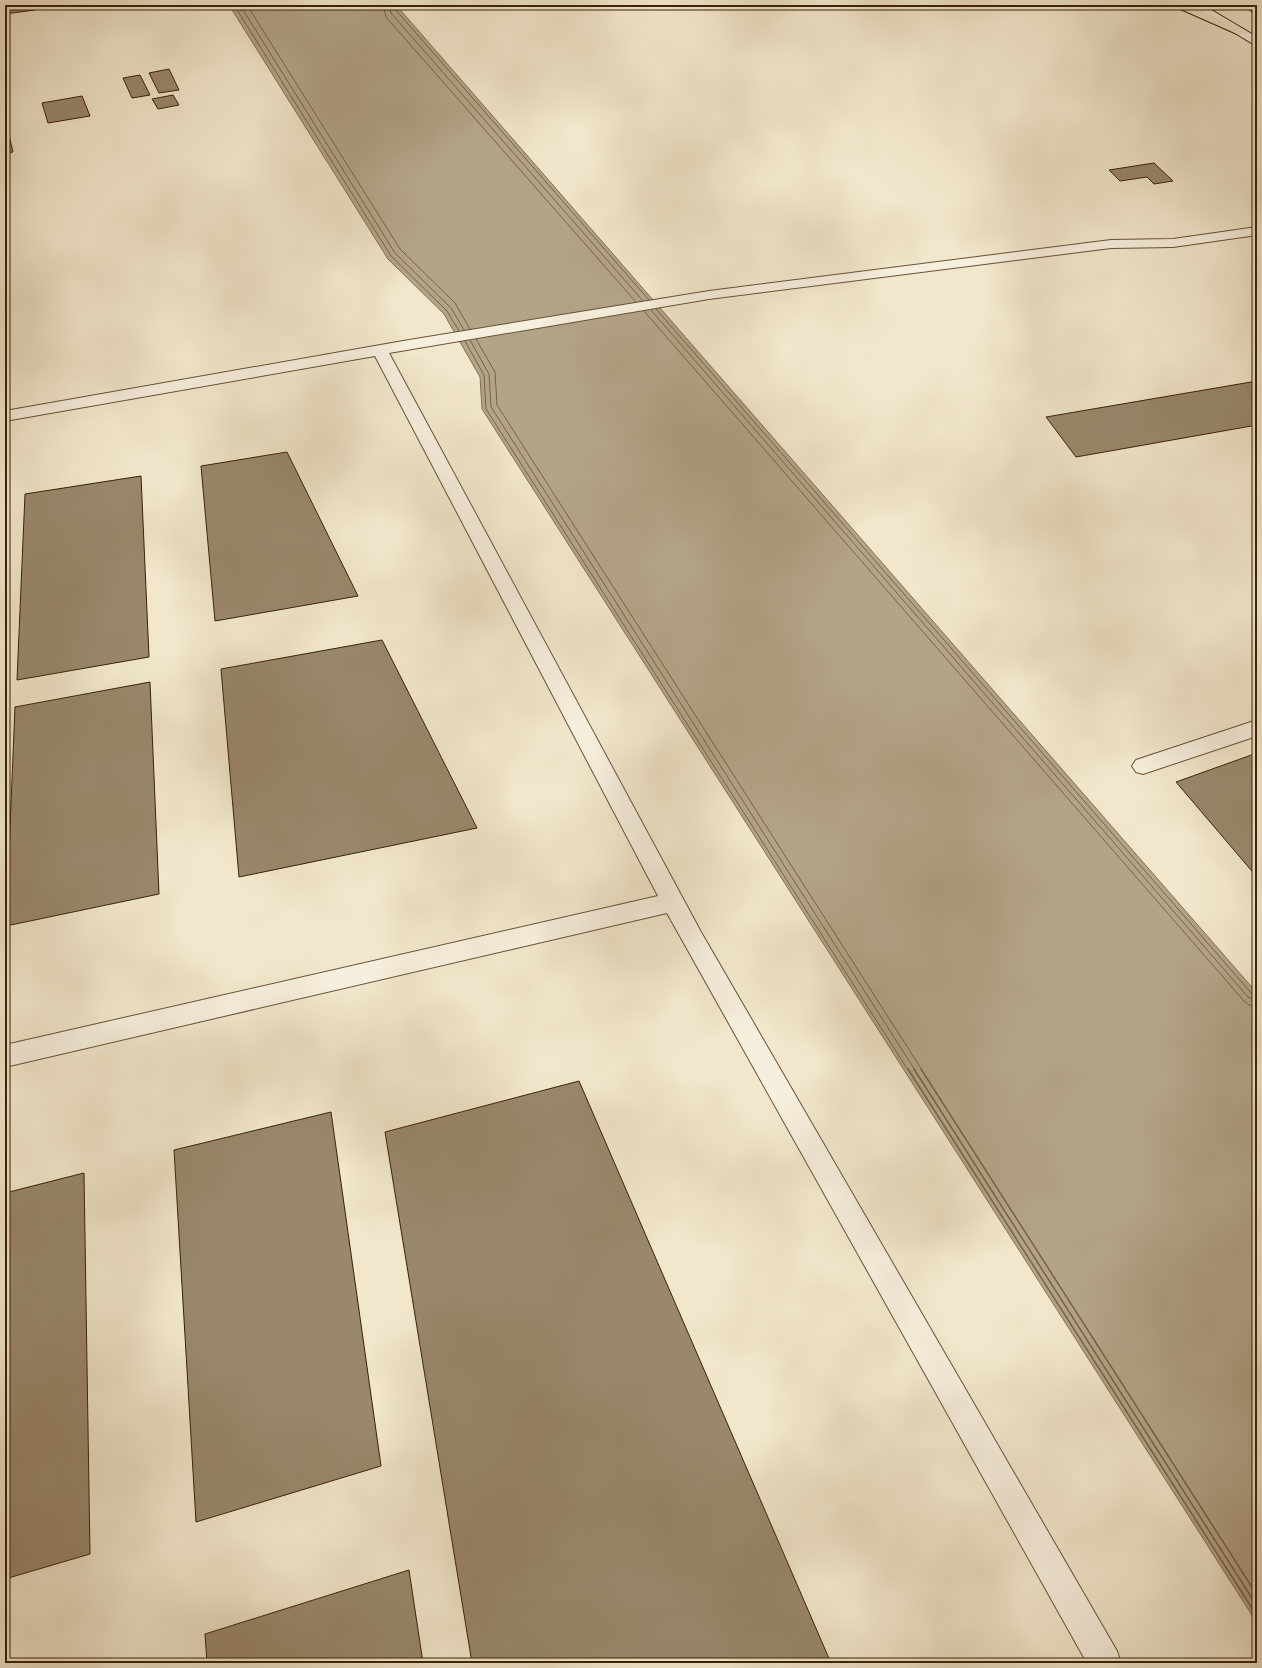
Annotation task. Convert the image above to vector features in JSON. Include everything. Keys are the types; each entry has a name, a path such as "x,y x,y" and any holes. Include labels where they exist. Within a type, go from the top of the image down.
{"main road":[{"path":"1180,5 1241,32"},
{"path":"1249,5 1257,11"}],"street":[{"path":"1195,5 1257,42"},
{"path":"1246,5 1257,11"},
{"path":"1111,244 1160,230"},
{"path":"5,416 392,348 709,295 1111,244 1174,243 1257,231"},
{"path":"392,348 673,902 1105,1663"},
{"path":"1143,766 1257,728"},
{"path":"5,1056 673,902"}],"water":[{"path":"229,5 396,5 1257,993 1257,1623 482,409 480,377 444,314 388,259"}],"building":[{"path":"5,5 33,5 35,10 5,14"},
{"path":"169,69 179,90 159,93 149,73"},
{"path":"140,75 150,95 132,98 123,78"},
{"path":"173,95 179,105 158,109 152,99"},
{"path":"82,96 90,116 48,123 42,103"},
{"path":"5,131 8,131 13,152 5,153"},
{"path":"1154,163 1173,181 1154,184 1147,177 1120,181 1109,170"},
{"path":"1257,381 1257,425 1076,457 1046,417"},
{"path":"287,452 358,596 215,621 201,466"},
{"path":"141,476 149,657 17,680 25,494"},
{"path":"382,640 477,828 239,877 221,669"},
{"path":"150,682 159,894 6,926 15,707"},
{"path":"1257,753 1257,877 1176,782"},
{"path":"579,1081 831,1663 472,1663 385,1132"},
{"path":"331,1112 381,1466 196,1522 174,1150"},
{"path":"84,1173 90,1554 5,1579 5,1193"},
{"path":"409,1570 423,1663 207,1663 205,1634"}]}
